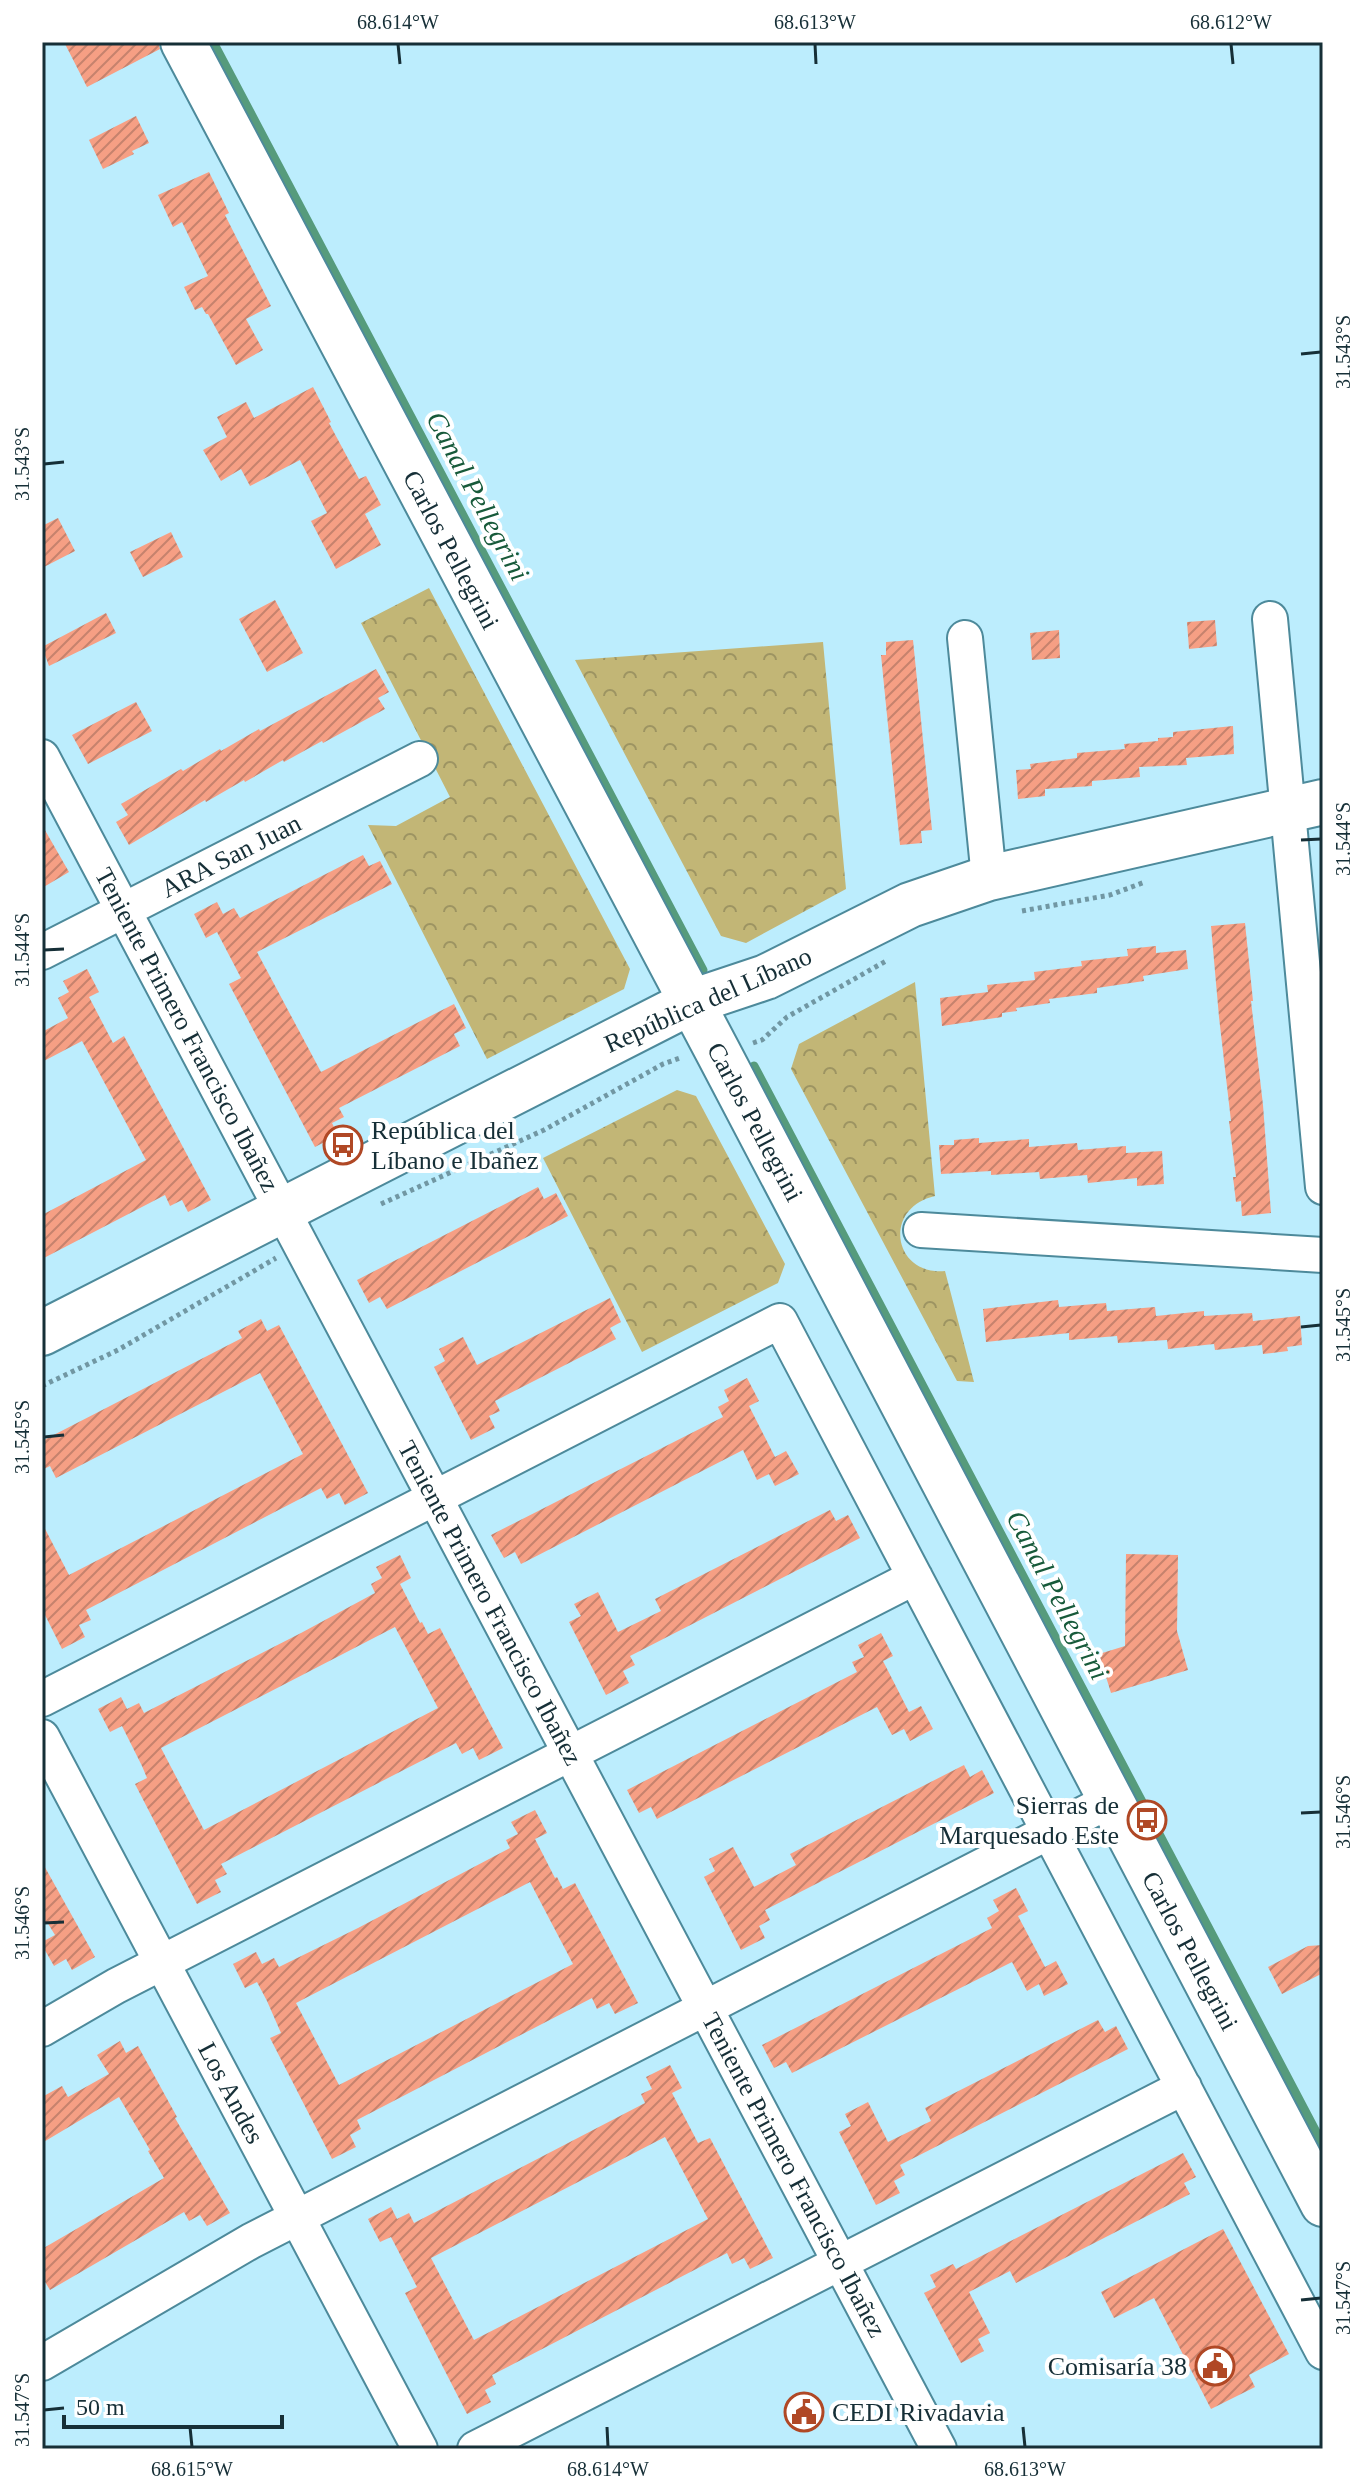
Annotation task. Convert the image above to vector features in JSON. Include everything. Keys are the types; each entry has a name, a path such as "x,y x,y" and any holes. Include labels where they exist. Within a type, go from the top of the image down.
{"main road":[{"name":"Carlos Pellegrini","path":"183,42 1323,2204"},
{"name":"República del Líbano","path":"42,1333 291,1227 691,1002 766,977 910,905 1001,895 1306,805"}],"street":[{"path":"1270,619 1306,805 1323,1187"},
{"path":"965,638 1001,895"},
{"name":"Teniente Primero Francisco Ibañez","path":"42,757 939,2449"},
{"name":"ARA San Juan","path":"42,952 420,759"},
{"path":"921,1230 1323,1255"},
{"path":"42,1699 780,1321 1323,2352"},
{"path":"42,2029 161,1962 915,1577"},
{"name":"Los Andes","path":"42,1737 420,2449"},
{"path":"42,2363 251,2241 1111,1800"},
{"path":"475,2449 1184,2087"}],"path":[{"path":"1001,895 1110,895 1154,879"},
{"path":"378,1206 544,1130 663,1064 762,1040 787,1017 890,958"},
{"path":"42,1386 118,1350 255,1272 291,1227"}],"green space":[{"path":"429,588 630,969 624,989 487,1059 368,825 396,826 450,797 361,623"},
{"path":"823,642 846,889 746,943 721,936 575,660"},
{"path":"915,982 935,1196 918,1203 907,1213 901,1226 901,1240 905,1253 914,1263 927,1270 945,1271 974,1382 957,1381 791,1069 799,1044"},
{"path":"677,1090 696,1096 785,1264 778,1283 642,1352 543,1158"}],"building":[{"path":"64,42 158,42 160,49 87,87"},
{"path":"136,116 149,143 103,169 89,140"},
{"path":"209,172 229,213 225,215 271,306 246,319 263,350 236,365 208,314 202,307 195,310 184,287 208,276 182,222 173,227 158,195"},
{"path":"313,387 359,479 366,476 381,505 365,514 381,545 336,569 311,521 327,513 300,460 250,486 241,469 221,481 203,450 227,437 217,417 246,402 254,418"},
{"path":"58,518 75,551 42,568 42,526"},
{"path":"171,532 183,557 143,577 130,552"},
{"path":"275,600 303,653 267,672 239,619"},
{"path":"106,613 116,633 49,666 42,647"},
{"path":"1215,620 1217,646 1189,649 1187,622"},
{"path":"1059,630 1060,658 1032,660 1030,633"},
{"path":"913,640 932,830 921,831 922,843 900,845 881,655 886,655 886,642"},
{"path":"376,669 389,692 378,698 385,709 205,800 129,845 116,822 128,815 121,804 181,769 183,771"},
{"path":"136,702 152,731 88,764 72,735"},
{"path":"1233,726 1234,754 1186,758 1187,765 1139,767 1140,777 1092,781 1092,786 1045,789 1045,796 1018,799 1016,770 1031,769 1030,764 1077,758 1077,753 1125,749 1124,744 1158,741 1158,738 1173,737 1173,732"},
{"path":"42,825 69,872 42,888"},
{"path":"363,855 369,866 380,861 392,884 257,952 321,1072 454,1004 466,1028 454,1034 460,1046 339,1108 344,1117 332,1123 338,1135 315,1147 229,984 241,978 217,932 206,938 194,914 217,902 223,914 234,908 240,918"},
{"path":"1245,923 1271,1213 1242,1216 1241,1201 1236,1202 1233,1177 1236,1177 1211,926"},
{"path":"1156,946 1156,953 1186,950 1188,969 1143,976 1144,981 1097,988 1097,993 1049,999 1050,1003 1016,1008 1017,1011 1002,1013 1002,1017 942,1026 940,998 988,992 987,985 1035,980 1034,972 1082,966 1081,961 1128,956 1127,949"},
{"path":"87,969 99,992 89,997 113,1043 124,1036 211,1200 188,1212 182,1200 170,1206 165,1195 42,1259 42,1215 146,1160 82,1041 42,1062 42,1032 68,1018 58,998 69,992 63,981"},
{"path":"979,1138 979,1143 1029,1139 1029,1147 1077,1143 1078,1150 1126,1146 1126,1153 1162,1151 1164,1184 1137,1186 1137,1178 1088,1183 1087,1175 1040,1179 1039,1172 941,1174 939,1145 954,1145 954,1140"},
{"path":"538,1187 544,1199 556,1193 568,1216 387,1309 380,1297 369,1303 357,1280"},
{"path":"610,1298 621,1322 610,1328 616,1339 495,1401 500,1411 489,1416 495,1428 471,1440 434,1367 445,1361 439,1349 463,1337 477,1365"},
{"path":"1058,1300 1059,1307 1106,1303 1107,1311 1155,1307 1156,1316 1204,1311 1204,1316 1252,1313 1253,1321 1300,1316 1302,1345 1287,1347 1288,1351 1263,1354 1262,1345 1215,1350 1214,1344 1168,1349 1167,1340 1118,1343 1117,1336 1069,1340 1069,1333 986,1342 983,1309"},
{"path":"261,1319 267,1331 279,1325 368,1493 345,1505 339,1493 327,1499 321,1488 86,1610 91,1620 79,1625 85,1637 62,1649 42,1609 42,1523 69,1575 303,1454 260,1373 56,1478 50,1466 42,1470 42,1441 242,1338 238,1331"},
{"path":"747,1378 759,1401 749,1406 775,1457 786,1451 799,1474 775,1486 769,1474 757,1480 743,1450 521,1564 515,1552 504,1558 491,1535 723,1417 718,1407 729,1401 724,1390"},
{"path":"830,1510 836,1521 848,1515 860,1538 630,1656 635,1665 623,1671 629,1683 606,1695 569,1622 581,1616 574,1604 598,1592 618,1632 661,1611 655,1599"},
{"path":"1126,1554 1178,1555 1177,1631 1188,1670 1111,1693 1099,1654 1125,1646"},
{"path":"400,1555 411,1578 400,1584 420,1623 428,1634 440,1628 503,1748 479,1760 473,1748 462,1754 456,1743 221,1864 227,1874 215,1880 221,1892 197,1904 135,1784 147,1778 122,1726 110,1732 98,1709 121,1697 127,1709 139,1703 144,1713 301,1633 375,1593 371,1584 382,1578 376,1567","holes":["395,1627 438,1708 204,1830 161,1748"]},
{"path":"881,1633 893,1656 883,1661 909,1712 921,1706 933,1729 910,1741 904,1729 892,1735 877,1707 657,1819 651,1807 639,1813 627,1790 857,1672 852,1662 864,1657 858,1645"},
{"path":"964,1765 970,1777 982,1770 994,1793 765,1910 770,1920 759,1926 765,1938 741,1950 704,1877 715,1871 709,1859 733,1847 754,1887 796,1865 790,1854"},
{"path":"535,1810 547,1833 535,1839 555,1878 563,1889 575,1883 638,2003 615,2014 609,2003 597,2009 592,1998 357,2120 361,2129 350,2135 356,2147 332,2159 270,2038 281,2033 267,2001 257,1982 245,1988 233,1964 256,1952 262,1964 274,1958 279,1967 358,1928 510,1848 506,1840 518,1834 511,1822","holes":["530,1882 573,1964 339,2085 296,2003"]},
{"path":"42,1862 95,1957 72,1970 66,1959 54,1966 42,1945 55,1935 47,1922 42,1925"},
{"path":"1016,1888 1028,1911 1018,1916 1045,1967 1056,1961 1068,1984 1044,1996 1039,1984 1027,1991 1012,1962 792,2073 786,2062 774,2068 762,2045 992,1928 987,1918 999,1911 993,1900"},
{"path":"1323,1945 1323,1973 1282,1994 1268,1967 1308,1946"},
{"path":"1098,2020 1105,2032 1116,2026 1128,2049 900,2165 905,2175 894,2181 900,2193 876,2205 839,2132 851,2126 845,2114 868,2102 888,2142 931,2121 925,2108"},
{"path":"120,2041 126,2053 138,2046 230,2213 207,2226 200,2215 189,2221 184,2212 50,2290 42,2277 42,2249 164,2178 119,2097 42,2143 42,2097 62,2086 68,2097 109,2074 97,2055"},
{"path":"670,2065 682,2088 672,2093 698,2143 710,2138 773,2258 750,2269 744,2258 732,2264 727,2253 492,2375 496,2384 485,2390 491,2402 467,2414 405,2293 417,2287 391,2237 380,2242 368,2219 391,2207 397,2219 409,2213 414,2223 645,2103 641,2094 652,2089 646,2077","holes":["665,2137 708,2219 474,2340 431,2258"]},
{"path":"1183,2153 1196,2177 1184,2183 1190,2194 1016,2283 1010,2271 969,2292 990,2333 978,2339 984,2351 961,2363 924,2293 936,2287 930,2275 953,2264 956,2269"},
{"path":"1223,2229 1289,2354 1249,2375 1255,2387 1211,2409 1154,2298 1114,2318 1101,2292"}],"waterway":[{"name":"Canal Pellegrini","path":"213,42 703,970"},
{"name":"Canal Pellegrini","path":"754,1066 1323,2145"}],"place":[{"name":"República del Líbano e Ibañez","path":"343,1145"},
{"name":"Sierras de Marquesado Este","path":"1147,1820"},
{"name":"Comisaría 38","path":"1215,2366"},
{"name":"CEDI Rivadavia","path":"804,2412"}]}
